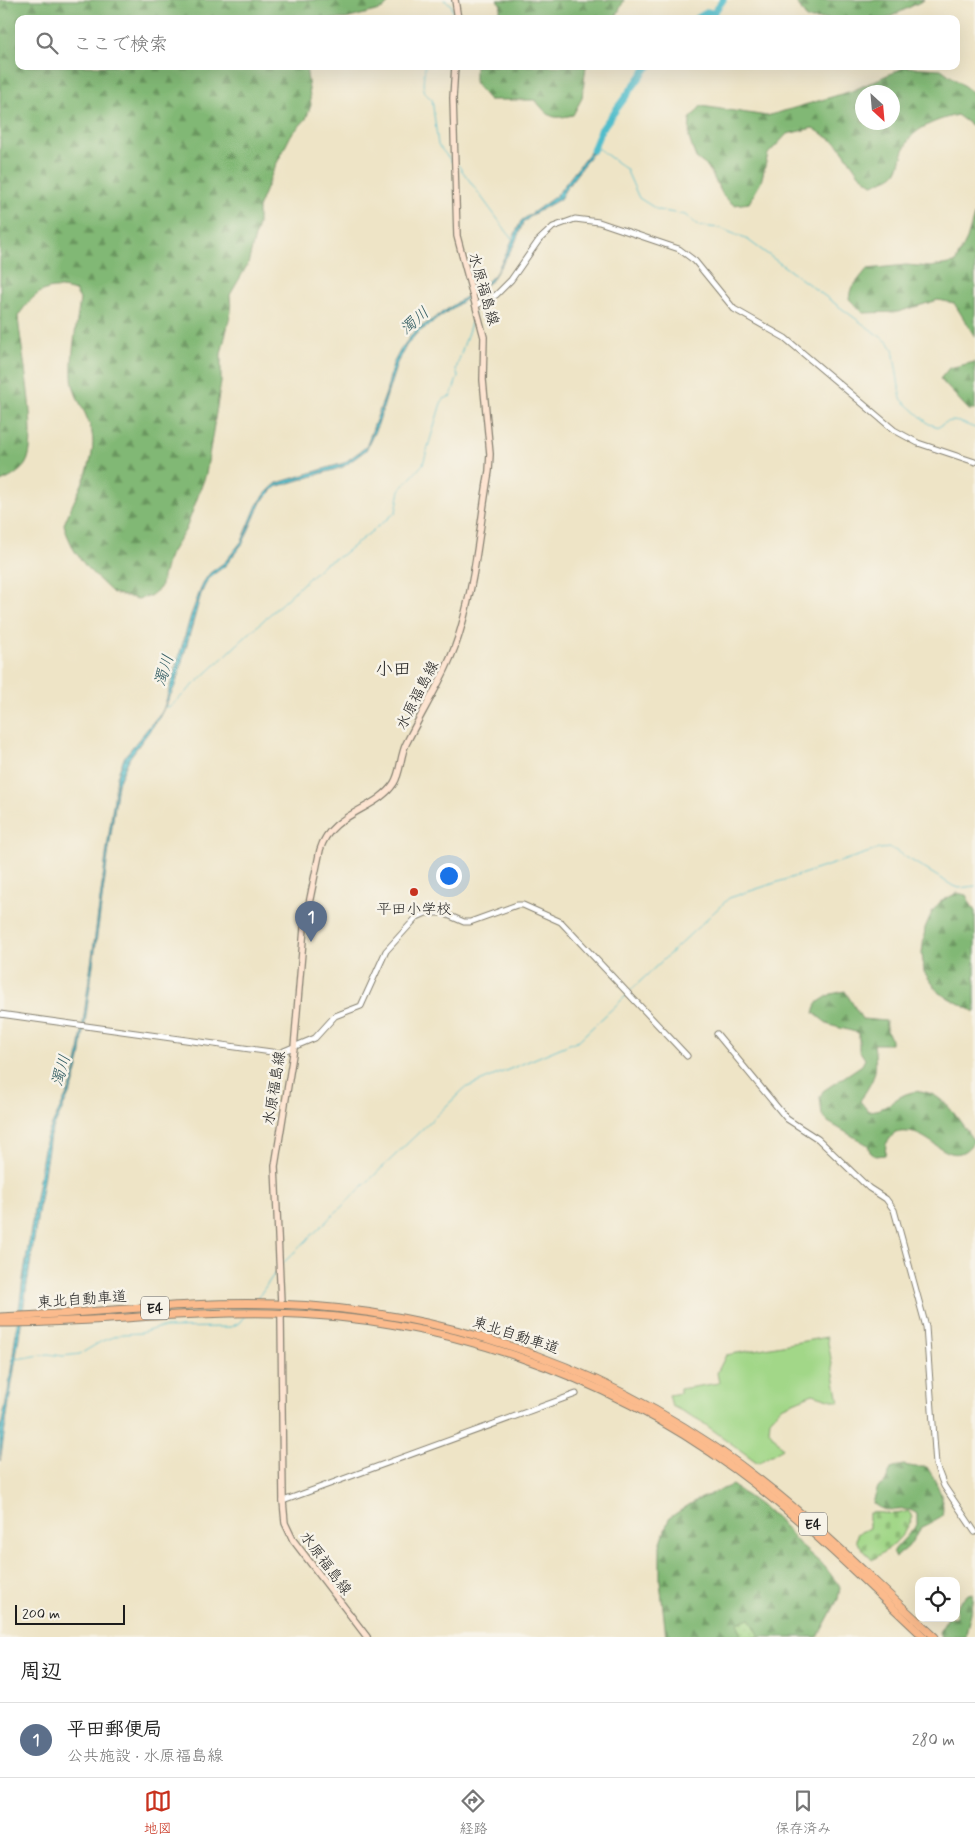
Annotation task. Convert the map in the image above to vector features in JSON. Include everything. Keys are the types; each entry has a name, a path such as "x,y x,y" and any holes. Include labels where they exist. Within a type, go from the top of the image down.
{"highway":[{"name":"東北自動車道","path":"0,1323 13,1320 248,1304 278,1304 328,1308 481,1337 547,1358 613,1388 741,1465 788,1502 935,1637"},
{"name":"東北自動車道","path":"60,1317 273,1313 406,1323"},
{"name":"東北自動車道","path":"0,1317 13,1320"},
{"name":"東北自動車道","path":"678,1427 784,1508 924,1637"}],"main road":[{"path":"455,0 457,15"},
{"name":"水原福島線","path":"278,1304 280,1267 274,1177 294,1048 304,928 324,839 335,826 380,796 394,783 406,744 438,685 461,628 469,595 490,454 483,380 484,337 473,290 457,236 453,98 455,70"},
{"name":"水原福島線","path":"281,1317 283,1502 285,1523 293,1540 367,1637"}],"street":[{"path":"477,305 496,295 511,280 539,240 553,227 575,219 600,222 678,249 694,261 734,309 785,338 894,430 918,443 975,462"},
{"path":"0,1014 279,1054 314,1038 335,1016 361,1006 386,951 415,919 426,913 447,914 464,922 470,922 517,905 523,905 561,922 687,1056"},
{"path":"717,1034 787,1119 818,1139 869,1188 886,1199 894,1210 927,1333 936,1465 944,1486 975,1532"},
{"path":"283,1502 576,1394"}],"green space":[{"path":"0,0 391,0 383,9 361,15 15,15 15,70 307,70 311,105 306,119 291,135 274,169 258,208 258,224 248,264 230,295 231,312 221,354 221,382 206,474 186,529 168,558 160,588 150,596 138,599 113,593 87,568 74,550 66,532 64,524 87,472 93,449 93,437 90,426 76,395 73,383 72,357 80,299 75,291 57,288 42,292 30,301 18,316 28,394 31,437 29,454 25,465 20,471 0,482"},
{"path":"497,0 624,0 617,15 499,15 501,5"},
{"path":"795,0 924,0 894,15 804,15"},
{"path":"475,70 586,70 582,98 573,115 559,117 548,114 535,100 489,100 475,84"},
{"path":"898,70 942,70 975,94 975,128 957,115 936,121 922,128 907,143 895,174 883,181 872,184 859,174 838,144 813,128 787,134 768,154 761,182 749,203 734,205 724,197 708,167 696,158 689,138 690,119 701,106 767,116 855,90 855,130 900,130 900,85 865,85"},
{"path":"975,212 975,337 954,303 938,300 898,312 863,313 849,299 851,289 867,269 906,265 931,267 955,263 967,239"},
{"path":"975,362 975,410 969,410 940,379 949,368"},
{"path":"957,893 966,895 975,912 975,1012 939,993 924,972 922,954 925,928 932,912 940,902"},
{"path":"845,991 862,1019 886,1021 886,1028 891,1041 891,1044 874,1044 876,1062 874,1075 860,1101 868,1111 885,1107 906,1094 918,1091 938,1097 954,1113 974,1141 967,1150 952,1153 914,1133 895,1132 886,1144 885,1155 876,1156 870,1152 868,1145 828,1122 822,1115 820,1097 823,1091 862,1065 865,1059 859,1050 859,1033 829,1025 814,1013 817,1003 831,994"},
{"path":"827,1337 839,1402 813,1394 781,1407 770,1419 769,1431 783,1448 758,1463 699,1420 672,1406 669,1395 680,1393 680,1389 719,1383 717,1373 726,1355"},
{"path":"903,1465 927,1467 939,1490 943,1509 942,1516 921,1528 908,1547 895,1558 893,1554 895,1549 917,1525 917,1514 907,1510 885,1510 873,1503 878,1487 885,1483 891,1469"},
{"path":"732,1485 776,1517 801,1546 825,1567 838,1584 840,1588 838,1599 818,1637 666,1637 660,1581 660,1545 669,1518 695,1501"},
{"path":"908,1511 913,1517 901,1537 891,1547 872,1560 856,1541 857,1534 869,1528 869,1513 898,1514"},
{"path":"973,1593 973,1603 966,1637 941,1637 939,1632 945,1622 960,1622 960,1603 968,1594"},
{"path":"750,1618 760,1637 741,1637 738,1623"}],"water":[{"path":"598,142 596,148 560,199 532,215 523,223 514,245 491,281 416,334 406,346 397,363 378,424 366,450 343,467 276,487 261,502 243,543 225,566 211,576 206,583 201,594 175,686 163,710 191,615 203,583 210,573 225,562 242,541 257,505 277,483 344,463 366,447 386,393 393,364 401,349 414,332 486,283 495,274 521,221 556,196"},
{"path":"163,710 130,757 118,783 80,1059 73,1086 50,1135 0,1461 0,1431 8,1393 23,1279 45,1142 72,1084 78,1059 117,776 125,756"}],"waterway":[{"path":"444,0 451,4 453,15"},
{"name":"濁川","path":"703,15 708,12 713,14 723,0"},
{"path":"424,70 424,89 425,93 432,99 438,145 452,162"},
{"name":"濁川","path":"593,150 601,130 645,70"},
{"path":"596,147 626,169 639,198 658,210 685,215 699,226 720,228 748,240 889,343 893,349 901,399 929,424 939,427 952,421 975,428"},
{"path":"458,165 513,240"},
{"path":"166,707 170,707 324,564 342,555 396,512 400,490 423,464 441,403 444,399 451,396 458,376 456,369 474,314 466,299"},
{"path":"630,991 729,898 879,849 891,848 953,886 959,888 975,886"},
{"path":"281,1265 465,1088 579,1040 628,994"},
{"path":"255,1302 277,1270"},
{"path":"16,1359 48,1354 63,1356 80,1354 102,1341 122,1334 141,1333 157,1328 231,1327 239,1323 245,1315"}],"place":[{"name":"平田小学校","path":"414,892"},
{"name":"平田郵便局","path":"311,942"}],"district":[{"name":"小田","path":"393,669"}]}
